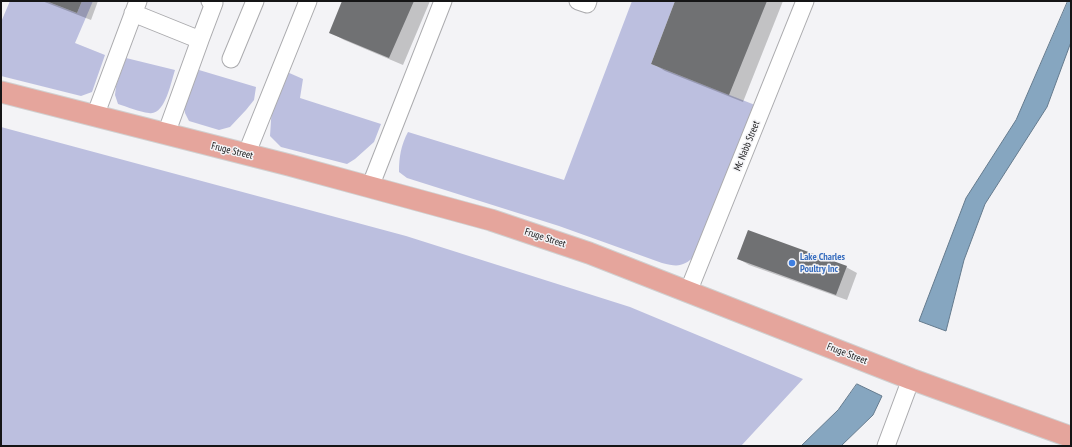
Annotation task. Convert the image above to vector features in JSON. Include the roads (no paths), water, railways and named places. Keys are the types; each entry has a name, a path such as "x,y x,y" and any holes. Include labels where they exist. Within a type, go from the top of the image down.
{"main road":[{"name":"Fruge Street","path":"1,92 289,164 490,220 589,253 911,379 1071,437"}],"street":[{"path":"232,59 255,1"},
{"path":"246,154 308,1"},
{"path":"370,187 443,1"},
{"path":"578,1 587,4 588,1"},
{"name":"Mc Nabb Street","path":"688,292 805,1"},
{"path":"166,134 213,2"},
{"path":"95,116 135,7 200,40"},
{"path":"886,446 911,379"}],"place":[{"name":"Lake Charles Poultry Inc","path":"792,263"}]}
